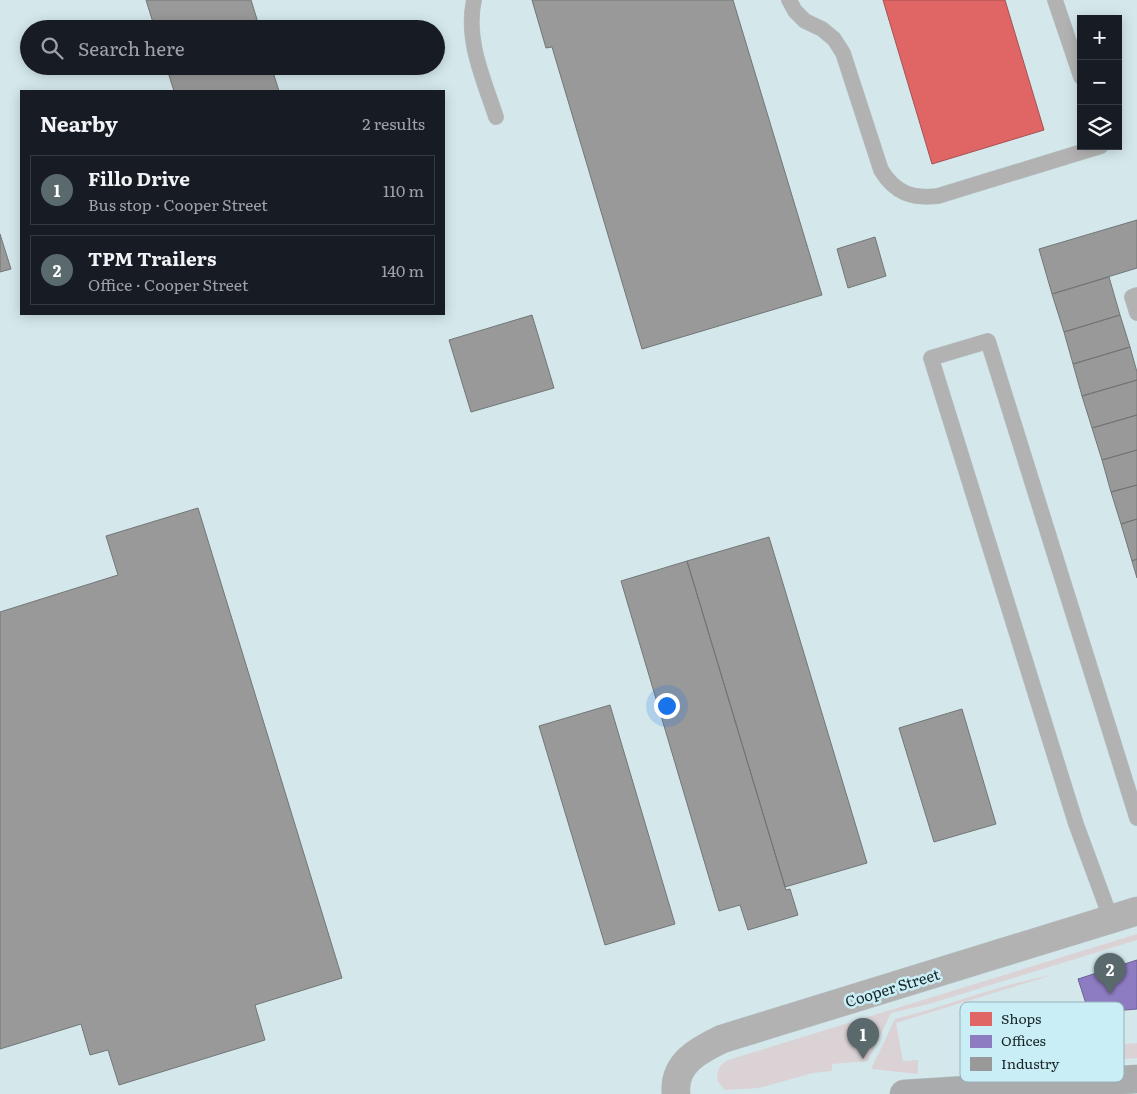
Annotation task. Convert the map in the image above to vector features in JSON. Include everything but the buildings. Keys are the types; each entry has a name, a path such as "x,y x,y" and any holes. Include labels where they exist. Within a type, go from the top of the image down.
{"main road":[{"path":"1124,1080 1137,1079"},
{"path":"904,1094 1088,1082"}],"street":[{"name":"Cooper Street","path":"676,1094 680,1071 694,1053 722,1039 1137,911"}],"lane":[{"path":"474,0 471,15 472,33 476,54 496,117"},
{"path":"790,0 796,11 805,21 822,29 834,39 843,53 881,170 888,182 899,190 924,198 938,196 1088,150"},
{"path":"1056,0 1077,65"},
{"path":"1137,295 1132,297 1137,313"},
{"path":"1111,920 1076,824 931,358 988,340 1137,818"}],"shaded area":[{"path":"1137,934 1137,940 929,1004 891,1013 868,1061 832,1064 832,1071 813,1073 759,1088 725,1090 718,1082 717,1075 719,1069 728,1060"},
{"path":"1052,975 896,1023 903,1061 918,1060 918,1074 871,1069 895,1019 1032,979"},
{"path":"1137,1043 1137,1058 1124,1059 1124,1044"}],"place":[{"name":"TPM Trailers","path":"1110,994"},
{"name":"Fillo Drive","path":"863,1059"}]}
